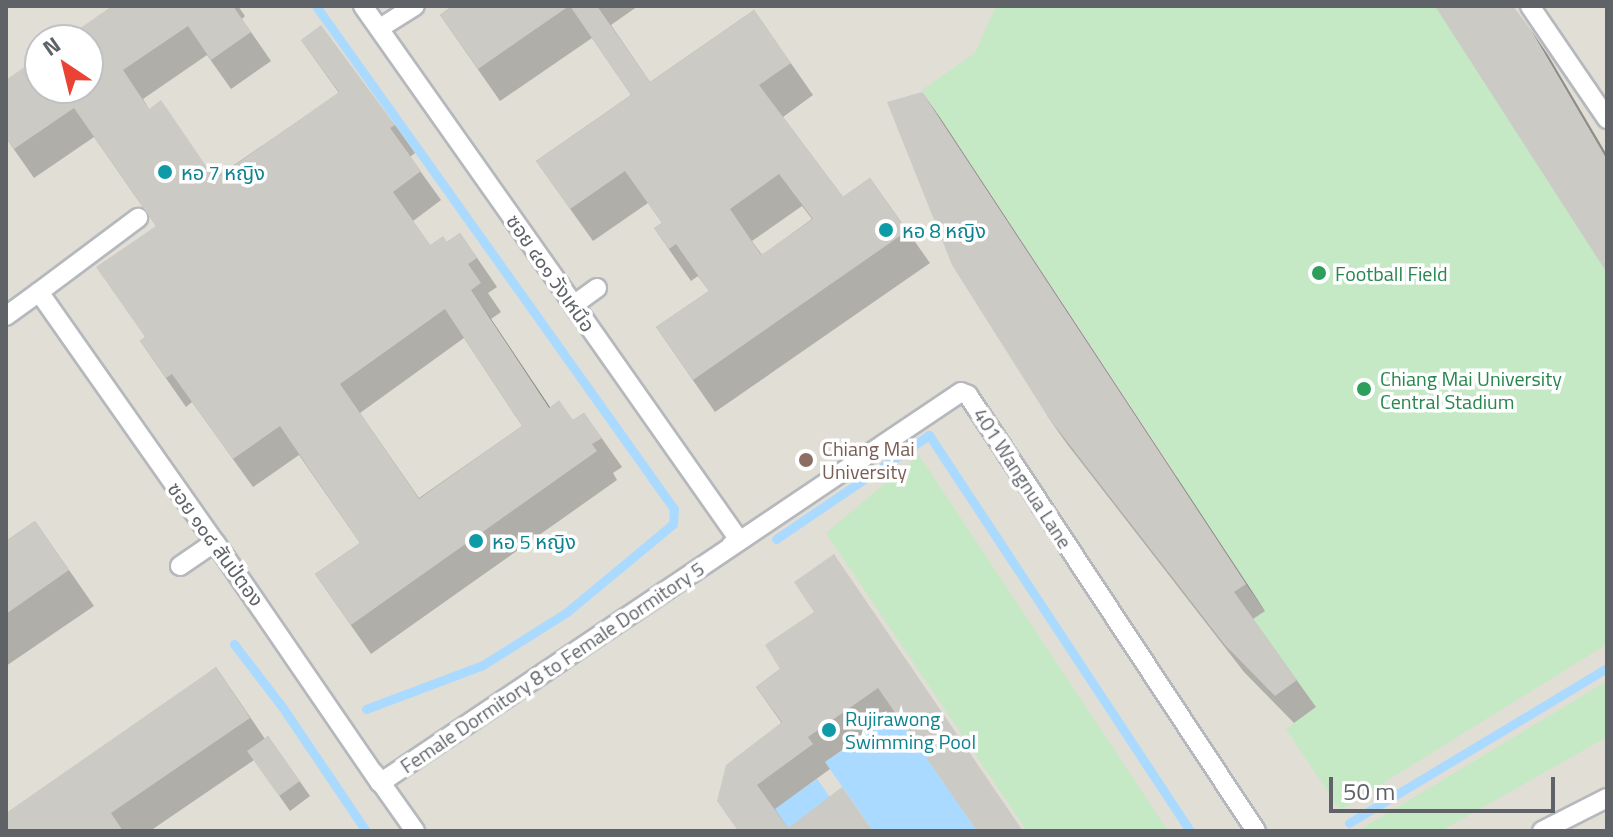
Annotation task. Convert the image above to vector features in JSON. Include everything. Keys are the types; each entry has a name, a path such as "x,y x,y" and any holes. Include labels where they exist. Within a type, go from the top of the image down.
{"lane":[{"name":"ซอย ๔๐๑ วังเหนึอ","path":"363,6 739,540"},
{"path":"363,6 574,305 597,288"},
{"path":"380,28 415,6"},
{"path":"1530,6 1607,119"},
{"path":"6,315 138,218"},
{"name":"Female Dormitory 8 to Female Dormitory 5","path":"39,292 380,783"},
{"name":"401 Wangnua Lane","path":"380,783 961,392 968,395 1256,831"},
{"path":"180,566 215,542"},
{"path":"380,783 415,831"},
{"path":"1542,831 1607,798"}],"shaded area":[{"name":"Chiang Mai University","path":"6,6 1607,6 1607,831 6,831"}],"green space":[{"name":"Chiang Mai University Central Stadium","path":"996,6 1436,6 1607,270 1607,644 1340,810 1286,729 1316,707 1253,619 1170,465 922,90 975,53"},
{"path":"919,455 1168,831 1027,831 826,533"},
{"path":"1607,681 1607,737 1441,831 1358,831"}],"water":[{"path":"896,713 977,831 873,831 825,762"},
{"path":"817,779 847,821 790,831 774,809"}],"building":[{"path":"112,6 233,6 251,32 211,60 188,26 123,70 149,109 161,100 215,179 339,92 301,40 321,25 395,125 390,128 421,171 393,192 430,245 443,236 447,242 460,233 477,258 468,264 481,283 471,290 549,408 559,400 573,420 584,413 602,438 592,444 597,451 351,625 315,574 360,543 280,426 233,459 172,374 166,378 140,341 145,337 96,267 156,226 74,108 14,149 6,138 6,80 24,67 24,104 104,104 104,24 86,24","holes":["445,309 522,426 419,499 340,384"]},
{"path":"452,6 569,6 478,69 440,15"},
{"path":"570,6 597,6 650,82 754,10 791,63 759,85 843,197 870,178 907,231 693,380 656,327 709,291 676,244 669,249 654,228 662,223 625,171 570,209 536,161 631,95","holes":["779,174 813,219 761,255 730,209"]},
{"path":"1435,6 1513,6 1529,27 1607,160 1607,273"},
{"path":"922,92 1246,584 1234,592 1297,680 1275,696 1225,645 1048,417 952,265 887,102"},
{"path":"35,521 69,570 6,614 6,541"},
{"path":"834,554 1023,831 977,831 878,688 808,737 813,744 757,785 788,828 842,787 873,831 738,831 717,801 726,765 782,722 756,687 780,669 765,645 814,612 794,582"},
{"path":"216,667 250,718 111,813 123,831 6,831 6,813"},
{"path":"268,736 300,781 279,796 247,751"}],"waterway":[{"path":"316,6 674,509 673,524 567,612 483,665 366,709"},
{"path":"776,539 929,435 1190,831"},
{"path":"234,644 283,708 366,831"},
{"path":"1349,823 1607,668"}],"place":[{"name":"หอ 7 หญิง","path":"165,172"},
{"name":"หอ 8 หญิง","path":"886,230"},
{"name":"Football Field","path":"1319,273"},
{"name":"Chiang Mai University Central Stadium","path":"1364,389"},
{"name":"Chiang Mai University","path":"806,460"},
{"name":"หอ 5 หญิง","path":"476,541"},
{"name":"Rujirawong Swimming Pool","path":"829,730"}]}
